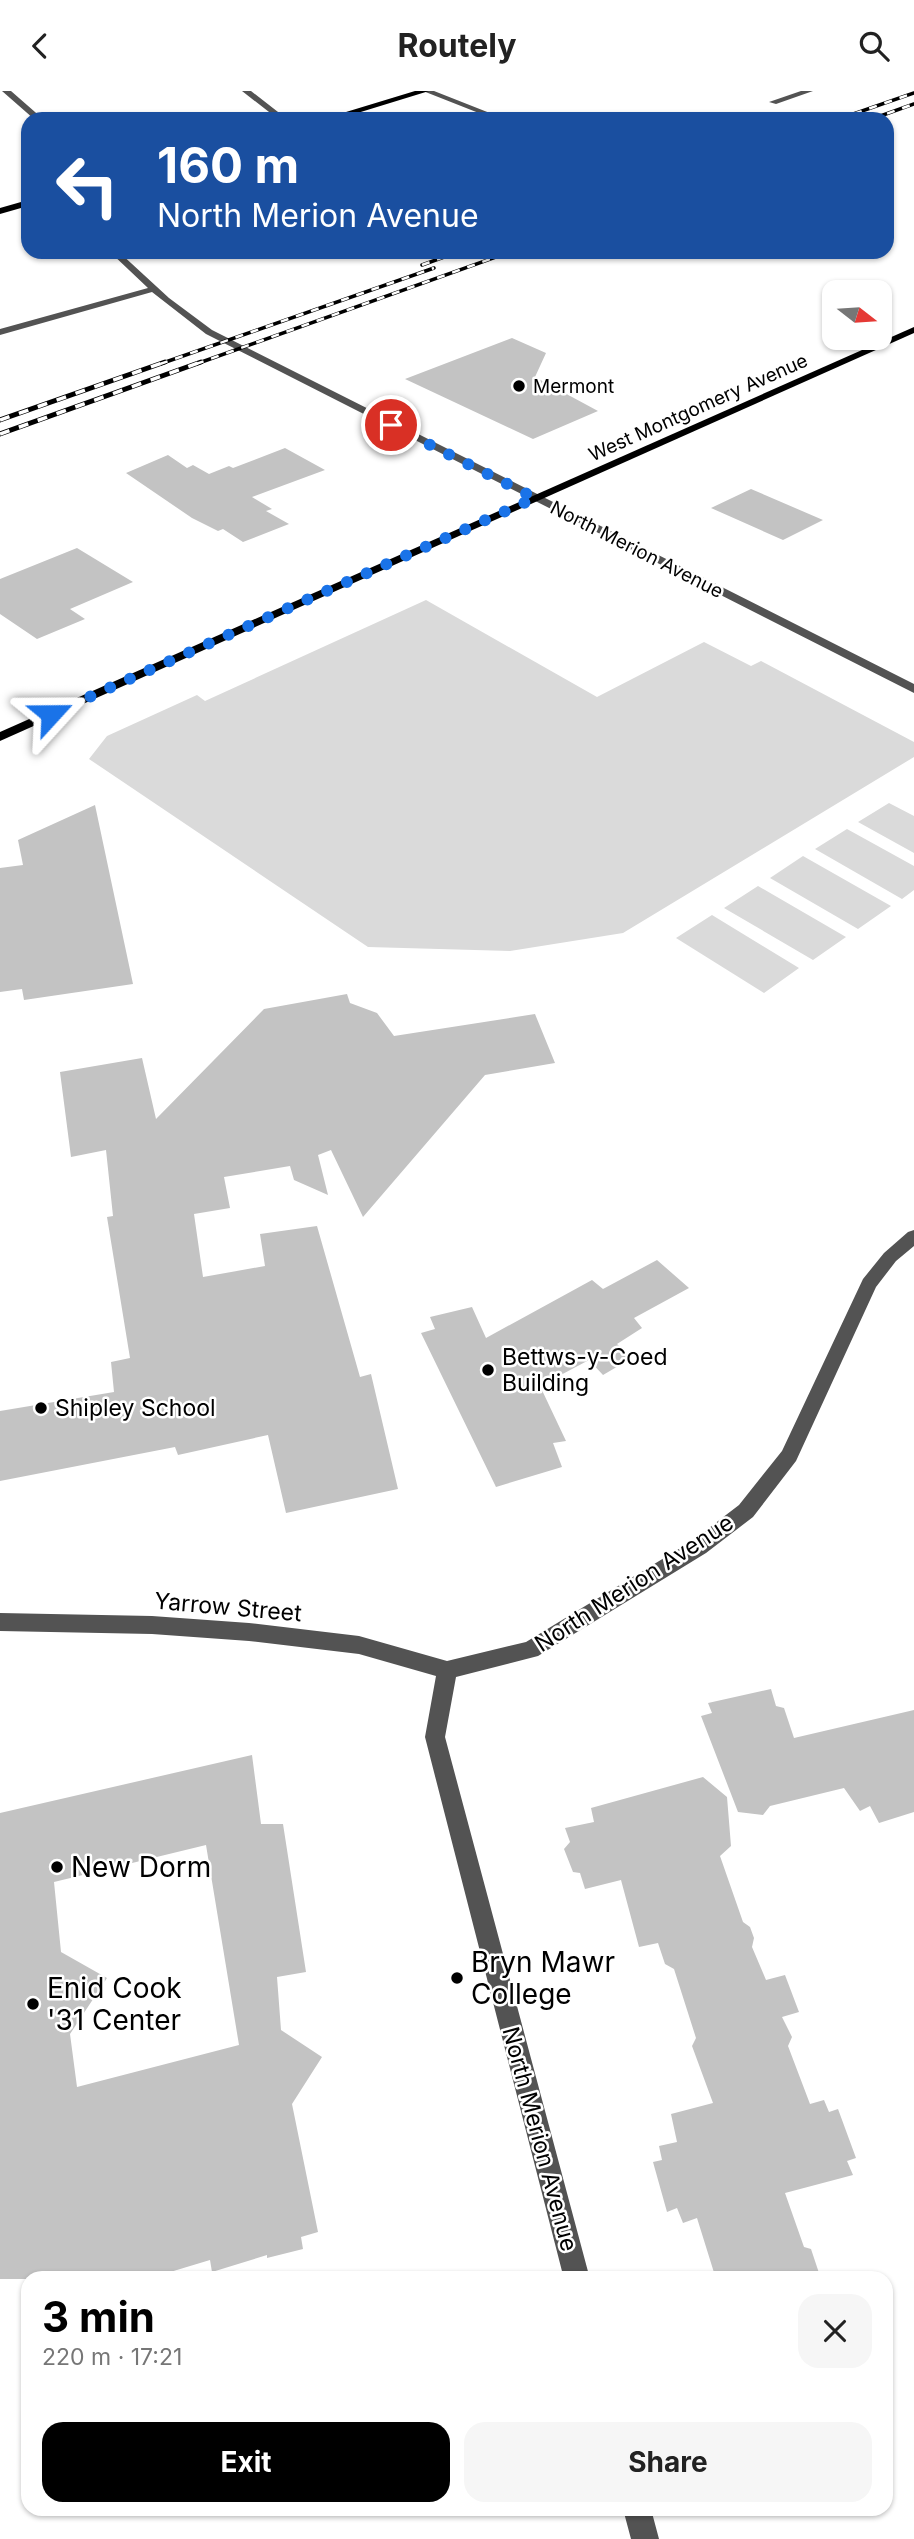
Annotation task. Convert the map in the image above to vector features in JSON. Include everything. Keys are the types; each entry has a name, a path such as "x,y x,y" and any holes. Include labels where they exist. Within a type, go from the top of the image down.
{"highway":[{"path":"352,112 426,91"},
{"path":"0,211 21,205"}],"main road":[{"name":"West Montgomery Avenue","path":"0,737 914,330"}],"street":[{"path":"6,91 31,112"},
{"path":"246,91 274,112"},
{"path":"426,91 482,112"},
{"path":"773,103 809,91"},
{"name":"North Merion Avenue","path":"122,259 154,289 209,332 914,689"},
{"path":"0,332 154,289"},
{"name":"North Merion Avenue","path":"575,2271 435,1737 447,1670 531,1650 699,1547 746,1511 789,1456 869,1284 890,1257 914,1236"},
{"name":"Yarrow Street","path":"0,1622 140,1624 249,1632 359,1645 447,1670"},
{"path":"640,2516 645,2539"}],"shaded area":[{"path":"426,600 597,697 704,642 751,666 761,661 914,742 914,757 623,933 510,951 368,947 89,759 107,736 197,695 205,701"},
{"path":"889,803 914,816 914,853 858,822"},
{"path":"847,829 914,866 914,890 902,899 815,849"},
{"path":"803,856 891,906 858,929 770,878"},
{"path":"758,886 846,937 813,960 724,908"},
{"path":"712,915 799,968 764,993 676,938"}],"building":[{"name":"Mermont","path":"512,338 546,353 535,377 598,411 533,439 405,379"},
{"path":"285,448 325,470 252,497 272,509 266,511 289,524 243,542 223,529 218,531 192,518 126,473 168,455 187,468 193,465 209,474"},
{"path":"751,489 823,520 783,540 711,508"},
{"path":"77,548 133,582 70,609 85,619 37,639 0,614 0,579"},
{"path":"95,805 133,984 24,1000 22,989 0,992 0,868 23,865 18,840"},
{"path":"347,994 350,1003 377,1013 394,1036 535,1014 555,1063 485,1075 363,1217 331,1150 318,1155 328,1195 294,1180 290,1166 224,1177 230,1208 194,1214 203,1277 265,1266 260,1234 317,1226 360,1377 371,1374 398,1489 286,1513 268,1435 178,1455 175,1447 0,1481 0,1411 114,1392 111,1362 130,1358 107,1217 113,1216 106,1150 71,1157 60,1072 142,1058 156,1119 264,1009"},
{"name":"Bettws-y-Coed Building","path":"657,1260 689,1288 634,1318 642,1328 617,1344 632,1358 603,1375 589,1360 540,1386 566,1441 553,1443 562,1467 496,1487 421,1333 435,1329 430,1317 472,1307 486,1338 592,1280 603,1289"},
{"path":"771,1689 776,1706 784,1708 794,1738 914,1710 914,1812 879,1823 870,1806 860,1811 844,1788 770,1806 763,1815 738,1812 701,1716 712,1713 708,1703"},
{"path":"252,1755 261,1824 283,1824 306,1972 277,1977 281,2030 322,2057 292,2104 318,2232 301,2237 303,2249 267,2258 267,2255 215,2271 212,2271 210,2260 174,2271 21,2271 21,2279 0,2279 0,1813","holes":["206,1845 239,2045 77,2087 70,2034 107,1978 61,1952 54,1882"]},
{"path":"703,1777 727,1797 731,1846 720,1856 743,1922 750,1927 754,1938 752,1947 766,1980 785,1975 799,2012 782,2017 792,2037 788,2046 810,2104 824,2100 829,2112 838,2109 856,2158 847,2161 853,2175 785,2193 804,2247 811,2249 818,2271 714,2271 697,2218 683,2223 677,2208 667,2212 653,2162 662,2160 659,2146 677,2142 671,2114 713,2103 692,2046 696,2038 674,1969 665,1964 658,1943 639,1947 621,1880 585,1889 580,1873 573,1872 564,1849 570,1842 565,1828 594,1822 591,1808"}],"railway":[{"path":"859,112 914,93"},
{"path":"892,112 914,104"},
{"path":"422,265 439,259"},
{"path":"196,364 490,259"},
{"path":"160,364 434,268"},
{"path":"0,420 165,362"},
{"path":"0,434 201,362"}],"place":[{"name":"Mermont","path":"519,386"},
{"name":"Bettws-y-Coed Building","path":"488,1370"},
{"name":"Shipley School","path":"41,1408"},
{"name":"New Dorm","path":"57,1867"},
{"name":"Bryn Mawr College","path":"457,1978"},
{"name":"Enid Cook '31 Center","path":"33,2004"}],"route":[{"path":"51,714 535,498 391,425"}]}
